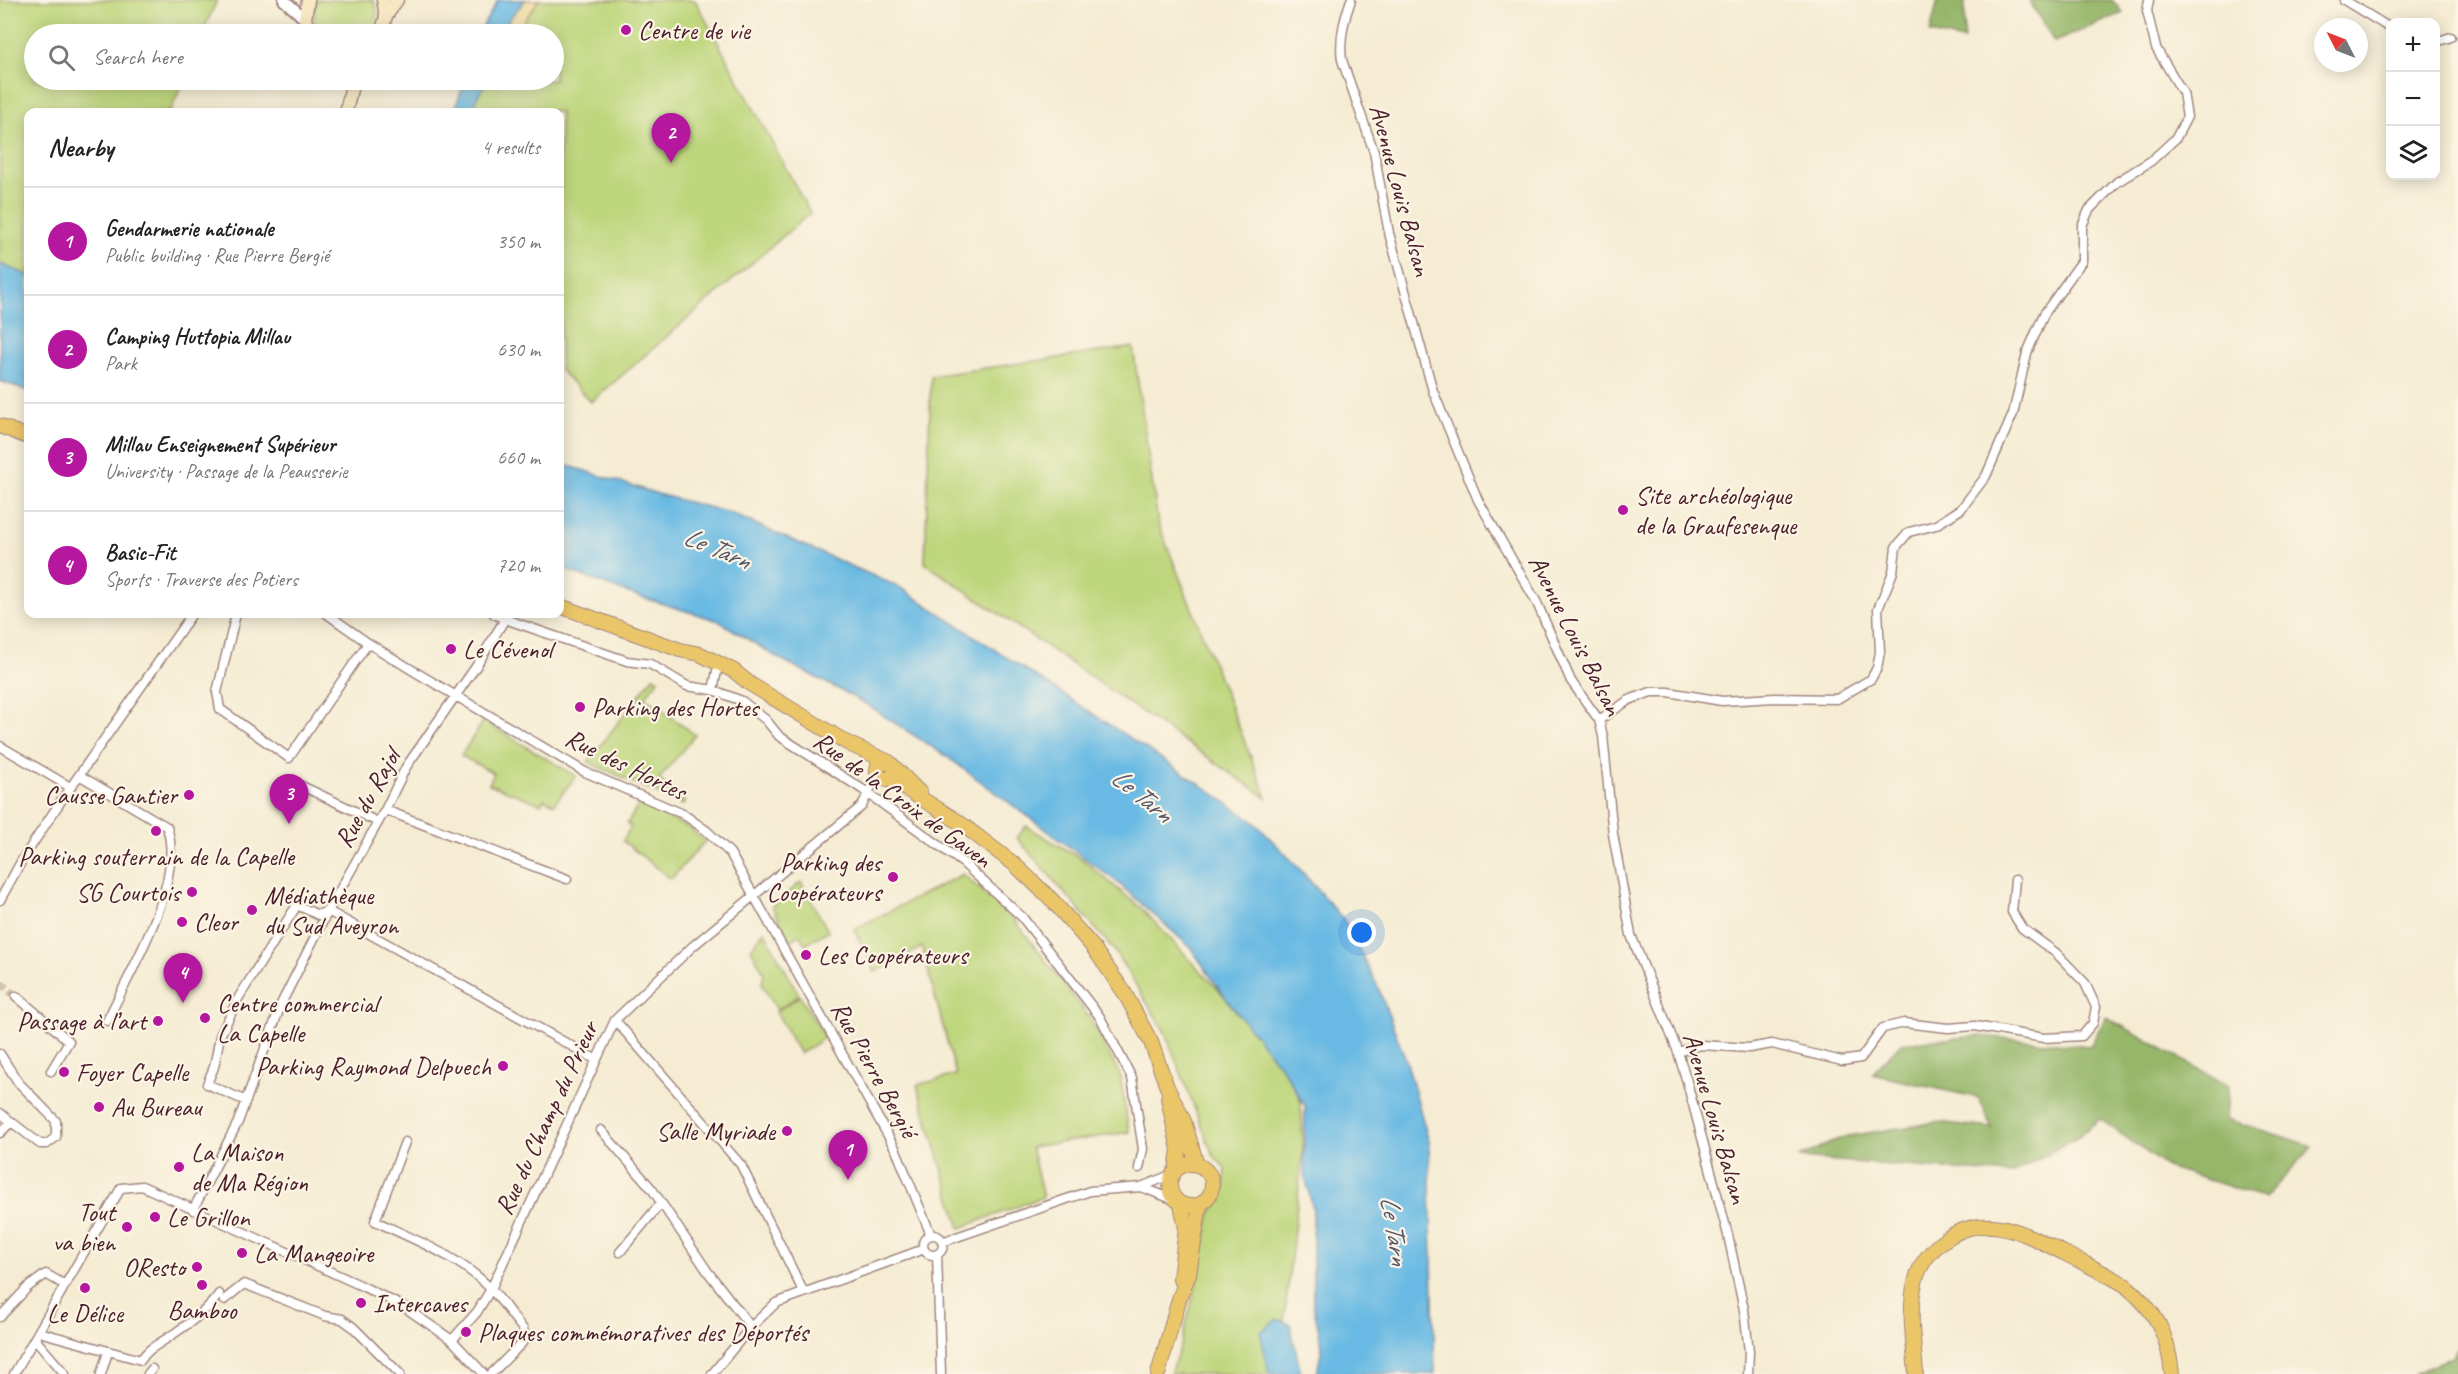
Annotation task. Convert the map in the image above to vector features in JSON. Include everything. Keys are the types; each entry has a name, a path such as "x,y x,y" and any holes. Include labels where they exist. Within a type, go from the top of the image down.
{"main road":[{"path":"307,24 305,19 308,0"},
{"path":"383,0 386,16"},
{"path":"384,24 386,16 397,0"},
{"path":"344,90 346,107"},
{"path":"346,107 350,90"},
{"path":"0,420 24,429"},
{"path":"0,426 24,435"},
{"path":"564,608 680,650 700,654 734,671 750,684 849,744 903,789 928,801 981,837 1014,864 1074,925 1124,992 1151,1042 1167,1087 1184,1121 1197,1165 1209,1174 1211,1180 1210,1194 1200,1204 1194,1207 1178,1202"},
{"path":"680,650 717,671 750,684"},
{"path":"1167,1087 1179,1150 1170,1188 1178,1202 1186,1228 1180,1296"},
{"path":"1174,1172 1186,1165 1197,1165"},
{"path":"1158,1374 1180,1296 1189,1274 1200,1204"},
{"path":"1916,1374 1913,1300 1920,1269 1928,1255 1952,1234 1984,1225 2003,1226 2023,1233 2125,1285 2139,1297 2157,1320 2168,1347 2172,1374"}],"street":[{"path":"284,0 305,19"},
{"name":"Avenue Louis Balsan","path":"1351,0 1344,25 1342,60 1374,152 1389,233 1433,391 1478,500 1537,603 1571,681 1599,720 1603,736 1613,834 1631,935 1678,1052 1728,1235 1744,1310 1749,1351 1748,1374"},
{"path":"1599,720 1629,700 1651,692 1668,692 1722,701 1775,698 1837,699 1871,679 1877,668 1880,652 1878,609 1893,572 1896,547 1909,532 1936,525 1961,509 1986,476 2013,414 2027,353 2044,314 2082,261 2082,226 2089,210 2117,182 2151,161 2176,138 2187,117 2183,93 2156,48 2147,11 2149,0"},
{"path":"2344,0 2386,25"},
{"path":"2440,41 2451,37"},
{"path":"0,900 22,860 78,775 189,618"},
{"path":"235,618 217,692 220,709 289,758 368,643"},
{"name":"Rue des Hortes","path":"333,618 368,643 585,772 683,814 708,831 730,853 755,896"},
{"name":"Rue du Rajol","path":"193,1210 227,1146 282,1002 328,911 385,810 406,766 455,696 505,618"},
{"name":"Rue de la Croix de Gaven","path":"511,618 627,661 650,664 687,686 712,690 742,701 766,720 779,736 869,794 939,844 1022,917 1100,1017 1132,1078 1143,1149 1138,1168"},
{"path":"712,690 717,671"},
{"path":"0,746 70,787"},
{"name":"Rue du Champ du Prieur","path":"452,1340 477,1312 491,1289 595,1059 615,1020 693,946 862,806 885,772"},
{"path":"78,775 167,827 172,842 163,903 107,1021"},
{"path":"289,780 378,822"},
{"path":"385,810 567,879"},
{"path":"1678,1052 1701,1045 1749,1048 1772,1044 1842,1061 1861,1058 1883,1028 1904,1023 1948,1028 1976,1026 2044,1038 2082,1036 2093,1023 2096,1007 2085,983 2056,953 2022,928 2012,912 2015,880"},
{"name":"Rue Pierre Bergié","path":"755,896 896,1150 931,1235"},
{"path":"246,1101 208,1085 220,1036 239,997 297,905 318,915 328,911 595,1059"},
{"path":"16,996 69,1041 51,1071"},
{"path":"615,1020 741,1165 803,1291"},
{"path":"0,1054 18,1082 56,1121 56,1137 47,1144 40,1144 0,1113"},
{"path":"0,1133 11,1122"},
{"path":"601,1130 652,1189 708,1272 751,1327"},
{"path":"405,1142 375,1221 438,1251 467,1269 491,1289 523,1329 525,1337 522,1343 491,1374"},
{"path":"942,1242 1090,1191 1141,1187 1174,1172"},
{"path":"14,1374 121,1188 142,1186 363,1286 404,1307 452,1340 481,1373"},
{"path":"1141,1187 1178,1202"},
{"path":"620,1252 661,1203"},
{"path":"931,1235 937,1236 942,1242 942,1250 937,1254 931,1255 924,1249 925,1239 931,1235"},
{"path":"712,1374 751,1327 776,1303 803,1291 924,1249"},
{"path":"937,1254 941,1374"},
{"path":"0,1317 28,1287 46,1274 65,1285"},
{"path":"37,1336 141,1360 147,1350 191,1322 221,1297 244,1284 325,1316 342,1319 400,1374"},
{"path":"37,1336 65,1374"},
{"path":"102,1374 108,1352"}],"green space":[{"path":"0,0 217,0 206,24 24,24 24,90 180,90 172,108 24,108 24,273 0,264"},
{"path":"317,0 373,0 377,17 375,24 316,24 314,9"},
{"path":"539,0 695,0 810,213 591,402 564,374 564,108 475,108 481,90 564,90 564,24 522,24"},
{"path":"1938,0 1965,0 1964,40 1930,33"},
{"path":"2029,0 2112,0 2123,13 2054,42"},
{"path":"1133,347 1158,523 1267,798 925,563 931,376"},
{"path":"653,677 659,679 645,697 695,735 659,779 685,802 683,805 588,762"},
{"path":"483,721 576,776 554,804 544,799 541,804 489,784 494,773 461,756"},
{"path":"639,804 689,828 705,841 671,879 623,841 631,826 627,824"},
{"path":"1026,826 1082,859 1143,910 1281,1056 1301,1102 1303,1150 1278,1374 1170,1374 1181,1345 1210,1215 1223,1194 1226,1169 1213,1155 1164,1030 1114,950 1017,838"},
{"path":"963,874 1015,921 1090,1018 1120,1075 1129,1132 1031,1147 1043,1197 960,1228 917,1085 956,1075 922,947 875,972 854,929"},
{"path":"801,882 828,931 805,944 800,935 790,941 772,906"},
{"path":"764,931 799,995 777,1010 762,984 764,973 751,949"},
{"path":"800,996 825,1037 800,1054 776,1012"},
{"path":"2106,1017 2229,1086 2226,1119 2313,1146 2265,1198 2167,1167 2100,1119 2076,1138 2011,1174 1799,1158 1843,1137 1937,1122 1992,1128 1979,1098 1872,1074 1901,1043 1979,1036 2090,1046"},
{"path":"2458,1344 2458,1374 2414,1374 2454,1355"}],"sand":[{"path":"525,0 539,0 522,24 507,24"}],"water":[{"path":"498,0 525,0 507,24 484,24"},
{"path":"462,90 481,90 476,99 475,108 455,108"},
{"path":"0,264 24,273 24,390 0,381"},
{"name":"Le Tarn","path":"564,464 661,495 730,513 901,588 1203,786 1254,822 1296,865 1344,920 1378,987 1407,1063 1429,1142 1435,1374 1317,1374 1322,1346 1313,1304 1313,1210 1304,1172 1305,1106 1282,1068 1230,1004 1190,947 1117,882 946,756 861,701 773,655 719,621 637,596 564,569"},
{"path":"1277,1319 1290,1324 1301,1374 1269,1374 1260,1332"}],"tunnel":[{"path":"0,983 16,996"}],"place":[{"name":"Centre de vie","path":"626,30"},
{"name":"Camping Huttopia Millau","path":"671,163"},
{"name":"Site archéologique de la Graufesenque","path":"1623,510"},
{"name":"Le Cévenol","path":"451,649"},
{"name":"Parking des Hortes","path":"580,707"},
{"name":"Causse Gantier","path":"189,795"},
{"name":"Millau Enseignement Supérieur","path":"289,824"},
{"name":"Parking souterrain de la Capelle","path":"156,831"},
{"name":"Parking des Coopérateurs","path":"893,877"},
{"name":"SG Courtois","path":"192,892"},
{"name":"Médiathèque du Sud Aveyron","path":"252,910"},
{"name":"Cleor","path":"182,922"},
{"name":"Les Coopérateurs","path":"806,955"},
{"name":"Basic-Fit","path":"183,1003"},
{"name":"Centre commercial La Capelle","path":"205,1018"},
{"name":"Passage à l’art","path":"158,1021"},
{"name":"Parking Raymond Delpuech","path":"503,1066"},
{"name":"Foyer Capelle","path":"64,1072"},
{"name":"Au Bureau","path":"99,1107"},
{"name":"Salle Myriade","path":"787,1131"},
{"name":"La Maison de Ma Région","path":"179,1167"},
{"name":"Gendarmerie nationale","path":"848,1180"},
{"name":"Le Grillon","path":"155,1217"},
{"name":"Tout va bien","path":"127,1227"},
{"name":"La Mangeoire","path":"242,1253"},
{"name":"OResto","path":"197,1267"},
{"name":"Bamboo","path":"202,1285"},
{"name":"Le Délice","path":"85,1288"},
{"name":"Intercaves","path":"361,1303"},
{"name":"Plaques commémoratives des Déportés","path":"466,1332"}]}
